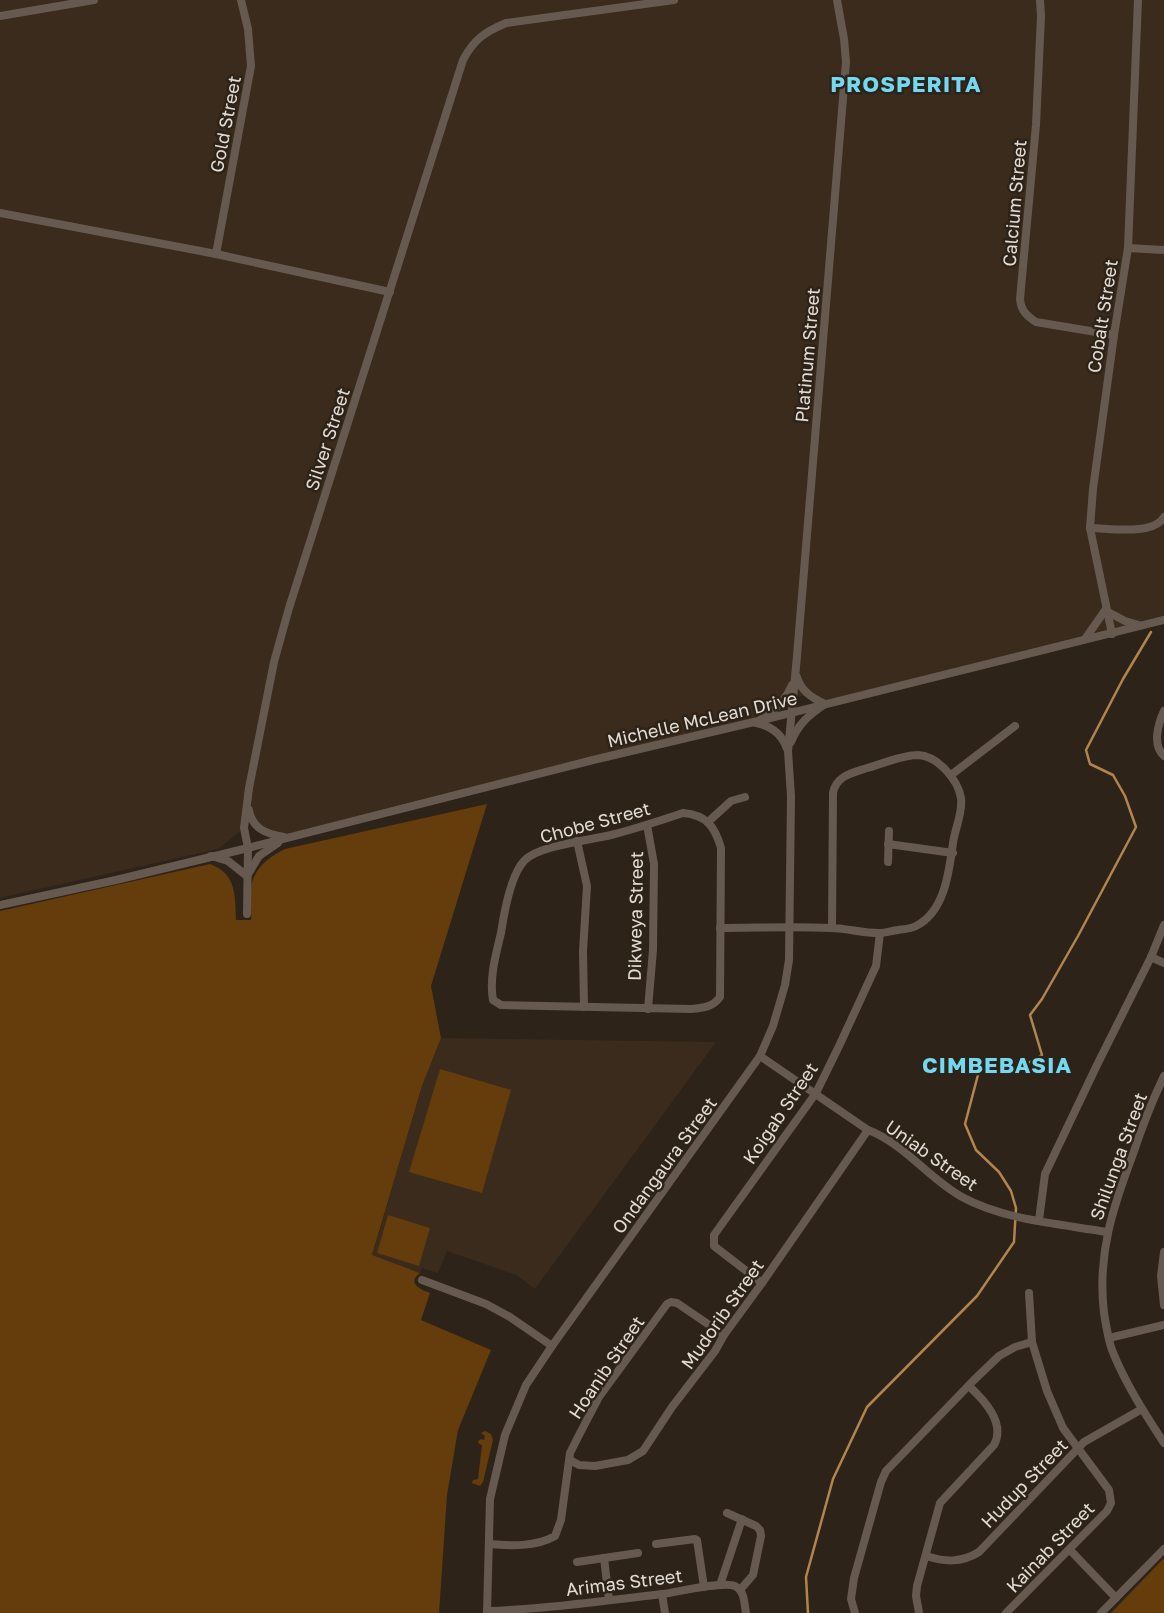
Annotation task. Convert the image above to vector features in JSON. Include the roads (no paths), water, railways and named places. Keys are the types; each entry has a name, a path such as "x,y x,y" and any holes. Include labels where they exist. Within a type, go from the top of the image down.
{"street":[{"path":"0,16 94,0"},
{"name":"Gold Street","path":"216,254 250,76 251,54 242,0"},
{"name":"Silver Street","path":"247,914 248,848 244,828 249,788 274,662 292,599 463,60 470,46 487,32 506,23 674,0"},
{"name":"Platinum Street","path":"791,713 796,673 844,101 846,62 837,0"},
{"name":"Calcium Street","path":"1040,0 1041,16 1036,125 1020,308 1036,322 1114,335"},
{"name":"Cobalt Street","path":"1112,634 1090,528 1093,489 1128,248 1138,0"},
{"path":"0,213 216,254 390,292"},
{"path":"1128,248 1164,250"},
{"path":"1090,528 1147,529 1161,522 1164,517"},
{"path":"1085,639 1106,610 1125,621 1141,626"},
{"name":"Michelle McLean Drive","path":"0,905 116,880 248,848 593,760 791,713 1164,620"},
{"path":"796,673 804,691 812,698 825,704"},
{"path":"754,722 769,714 785,699 796,673"},
{"path":"788,751 800,724 825,704"},
{"path":"1164,711 1157,740 1164,756"},
{"name":"Ondangaura Street","path":"487,1612 490,1499 505,1435 526,1385 760,1056 773,1026 785,985 789,960 790,796 788,751 791,713"},
{"path":"754,722 774,729 784,741 788,751"},
{"path":"951,776 1015,726"},
{"path":"720,928 832,928 880,933 915,927 932,914 943,891 953,853 961,797 951,776 932,760 918,755 910,756 850,773 838,780 833,793 832,928"},
{"path":"708,822 731,801 745,797"},
{"path":"248,805 250,819 255,825 270,835 286,838"},
{"name":"Chobe Street","path":"683,813 699,817 714,828 722,848 720,997 716,1003 706,1007 691,1009 648,1009 501,1005 493,1000 491,993 492,979 502,925 514,881 524,860 534,853 576,841 647,825 683,813"},
{"name":"Dikweya Street","path":"647,825 654,864 653,950 648,1009"},
{"path":"888,862 889,831"},
{"path":"209,856 228,861 247,876 259,856 286,838"},
{"path":"576,841 587,886 583,951 584,1007"},
{"path":"888,844 953,853"},
{"path":"1039,1220 1045,1174 1151,957 1164,924"},
{"name":"Koigab Street","path":"762,1282 714,1246 714,1235 816,1093 876,966 880,933"},
{"path":"1151,957 1164,963"},
{"name":"Uniab Street","path":"760,1056 868,1130 879,1134 905,1152 949,1189 962,1197 1002,1212 1107,1232"},
{"name":"Shilunga Street","path":"1164,1076 1162,1086 1118,1190 1107,1232 1103,1260 1102,1297 1112,1349 1142,1409 1164,1443"},
{"name":"Mudorib Street","path":"570,1460 579,1465 595,1466 628,1460 643,1451 672,1407 715,1351 724,1335 868,1130"},
{"path":"1164,1252 1161,1276 1164,1305"},
{"path":"422,1280 502,1312 552,1346"},
{"name":"Kainab Street","path":"1006,1613 1070,1550 1107,1511 1111,1503 1109,1490 1078,1449 1056,1413 1032,1342 1029,1293"},
{"name":"Hoanib Street","path":"489,1544 533,1543 546,1541 555,1536 560,1520 570,1453 599,1397 666,1304 671,1302 677,1303 724,1335"},
{"path":"1109,1338 1164,1325"},
{"path":"855,1613 852,1599 854,1578 884,1475 894,1462 999,1356 1015,1347 1032,1342"},
{"path":"919,1613 916,1591 940,1503 994,1446 997,1439 997,1428 992,1412 969,1386"},
{"name":"Hudup Street","path":"926,1556 954,1561 967,1558 978,1552 1038,1488 1088,1440 1142,1409"},
{"path":"728,1513 756,1526 760,1530 761,1536 753,1575 740,1590 743,1595 746,1613"},
{"path":"720,1585 742,1519"},
{"path":"656,1544 695,1538 697,1540 704,1587"},
{"path":"1101,1613 1164,1549"},
{"path":"1070,1550 1116,1598"},
{"path":"577,1562 638,1553"},
{"path":"604,1558 609,1600"},
{"name":"Arimas Street","path":"487,1612 662,1594 720,1585 731,1585 740,1590"},
{"path":"662,1594 665,1613"}],"waterway":[{"path":"808,1613 806,1577 833,1479 867,1407 977,1296 1014,1242 1016,1208 1011,1191 999,1172 976,1150 965,1124 979,1071 1021,1067 1042,1055 1030,1015 1042,999 1078,936 1136,827 1125,796 1113,775 1090,764 1086,750 1123,679 1151,632"}],"district":[{"name":"PROSPERITA","path":"906,83"},
{"name":"CIMBEBASIA","path":"997,1064"}]}
